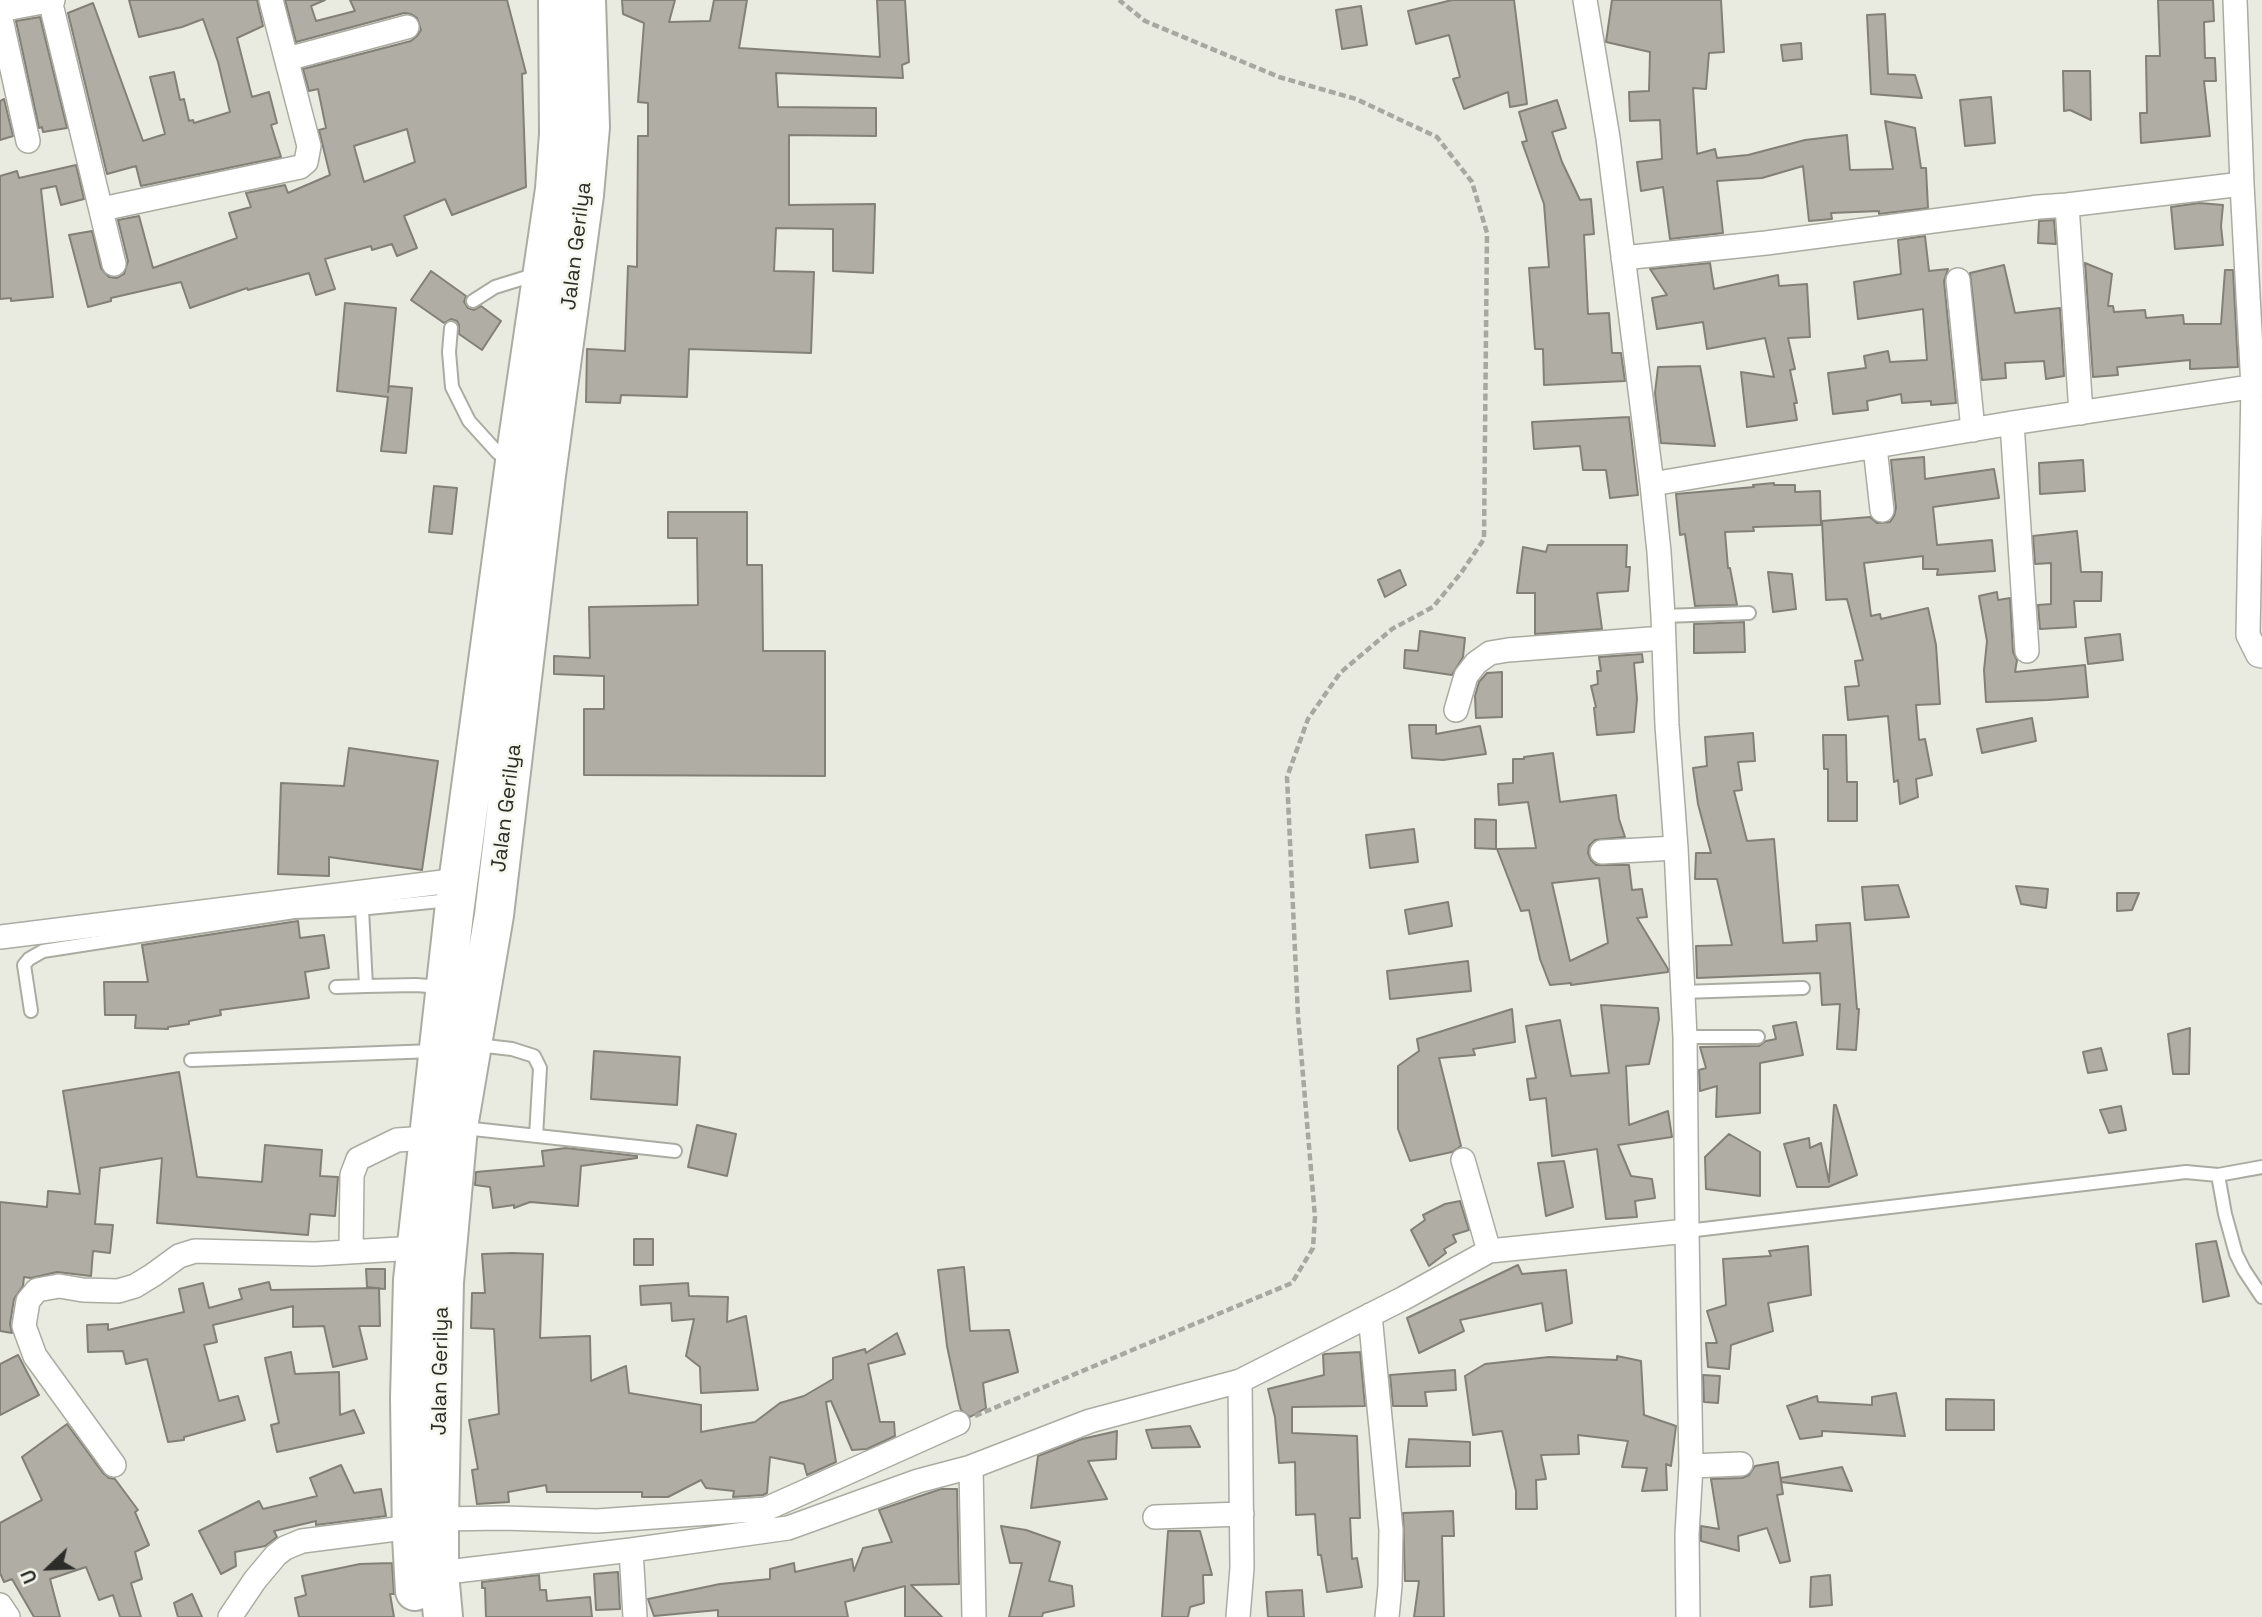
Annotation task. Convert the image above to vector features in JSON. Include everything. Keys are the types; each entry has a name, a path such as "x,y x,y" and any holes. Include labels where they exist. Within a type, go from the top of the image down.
{"highway":[{"name":"Jalan Gerilya","path":"443,1617 428,1545 410,1398 413,1280 416,1248 443,1133 455,1048 494,915 531,467 543,271 555,189 559,134 558,0"},
{"name":"Jalan Gerilya","path":"455,1048 445,987 457,890 531,467 584,195 590,127 586,0"},
{"name":"Jalan Gerilya","path":"417,1617 428,1545 442,1302 443,1133"}],"street":[{"path":"28,141 0,12 51,0 114,264"},
{"path":"102,209 300,167 306,162 309,146 271,0"},
{"path":"1585,0 1608,138 1652,484 1663,627 1685,1037 1691,1466 1687,1534 1688,1617"},
{"path":"2235,0 2242,184 2257,386 2248,635 2258,654 2262,656"},
{"path":"287,59 407,27"},
{"path":"1623,258 2242,184"},
{"path":"2067,205 2081,413"},
{"path":"1958,280 1973,430"},
{"path":"1652,484 2012,423 2257,386"},
{"path":"2012,423 2027,650"},
{"path":"1875,447 1882,510"},
{"path":"1456,710 1466,676 1476,663 1490,653 1663,627"},
{"path":"1602,852 1676,848"},
{"path":"0,937 457,890"},
{"path":"351,1251 352,1175 358,1159 397,1140 443,1133"},
{"path":"1463,1160 1489,1251"},
{"path":"230,1617 267,1565 285,1548 303,1541 631,1550 788,1528 918,1481 971,1467 1090,1421 1240,1381 1489,1251 1687,1230"},
{"path":"114,1465 36,1356 24,1326 28,1301 37,1290 59,1286 118,1291 135,1286 179,1256 195,1251 315,1254 416,1248"},
{"path":"1370,1315 1391,1530 1387,1617"},
{"path":"1238,1617 1242,1567 1240,1381"},
{"path":"428,1545 503,1518 597,1521 766,1509 958,1423"},
{"path":"1691,1466 1741,1464"},
{"path":"971,1467 974,1617"},
{"path":"1155,1517 1242,1514"},
{"path":"631,1550 635,1617"},
{"path":"0,1605 8,1617"}],"lane":[{"path":"473,301 495,287 543,271"},
{"path":"451,328 449,352 452,387 469,421 498,453 531,467"},
{"path":"1663,627 1749,613"},
{"path":"31,1011 24,965 43,951 294,912 362,909 457,890"},
{"path":"362,909 366,986"},
{"path":"336,987 445,987"},
{"path":"1682,992 1803,988"},
{"path":"1685,1037 1758,1037"},
{"path":"191,1060 455,1048 512,1049 534,1056 540,1068 536,1136"},
{"path":"443,1133 536,1136 676,1151"},
{"path":"1687,1230 2186,1172 2218,1175 2262,1167"},
{"path":"2218,1175 2236,1254 2262,1297"}],"path":[{"path":"958,1423 1292,1283 1313,1248 1315,1217 1298,1016 1287,777 1308,719 1340,673 1392,629 1433,607 1484,539 1487,233 1472,182 1437,136 1356,99 1279,77 1145,21 1119,0"}],"building":[{"path":"129,0 257,0 263,26 237,38 252,97 269,92 277,123 271,125 281,157 141,186 136,166 107,174 68,13 93,3 143,141 165,134 150,77 174,72 180,100 184,99 189,121 193,120 194,123 230,112 218,62 203,19 139,37"},
{"path":"285,0 325,0 311,6 316,21 355,11 350,0 507,0 526,73 522,74 526,187 452,215 445,199 404,216 417,248 397,256 392,244 372,250 371,246 325,259 335,289 316,295 309,273 248,290 247,288 190,308 181,282 111,298 111,301 88,307 69,235 92,231 101,268 109,277 117,278 124,274 128,261 118,220 139,216 153,268 237,238 229,213 251,207 246,193 285,185 288,193 330,175 319,130 326,128 318,89 309,91 303,69 411,41 421,30 417,18 404,13 296,42","holes":["407,129 415,162 364,182 354,146"]},
{"path":"622,0 675,0 669,22 710,21 714,0 747,0 739,48 880,57 877,0 905,0 909,62 902,65 903,78 776,73 778,107 876,108 876,136 789,135 789,205 875,204 873,273 833,271 833,229 776,228 774,271 814,272 811,353 689,349 687,397 621,395 620,403 586,402 587,349 625,351 628,266 637,267 638,136 648,136 648,103 638,102 644,23 623,14"},
{"path":"1452,0 1514,0 1527,104 1510,107 1508,92 1464,109 1453,79 1460,77 1449,35 1416,44 1408,11"},
{"path":"1612,0 1721,0 1724,52 1709,53 1706,89 1693,88 1697,154 1715,149 1717,158 1748,155 1805,140 1847,135 1850,170 1893,169 1885,121 1915,128 1921,168 1926,168 1928,208 1879,214 1879,211 1831,213 1832,219 1809,221 1803,166 1762,178 1717,181 1723,233 1670,239 1663,187 1641,191 1637,162 1662,159 1660,120 1630,121 1629,92 1649,91 1650,52 1606,42"},
{"path":"2158,0 2213,0 2214,21 2204,22 2205,58 2215,58 2216,81 2204,81 2210,136 2141,143 2140,113 2147,113 2146,56 2160,56"},
{"path":"1361,6 1367,45 1342,49 1336,10"},
{"path":"1885,14 1888,74 1915,75 1922,98 1871,94 1867,15"},
{"path":"40,17 67,128 43,132 42,127 39,128 16,21"},
{"path":"1801,43 1802,59 1783,61 1781,45"},
{"path":"2063,71 2090,71 2091,120 2070,110 2064,111"},
{"path":"1991,97 1995,143 1965,146 1960,100"},
{"path":"4,99 13,136 0,140 0,101"},
{"path":"1557,100 1566,128 1552,132 1562,162 1580,200 1591,199 1594,234 1584,235 1588,314 1609,313 1612,353 1621,353 1625,381 1544,385 1543,349 1535,349 1529,268 1549,267 1544,204 1522,142 1527,141 1519,112"},
{"path":"76,165 84,199 61,205 56,186 41,189 53,297 11,301 11,298 0,299 0,176 17,171 19,178"},
{"path":"2199,203 2223,205 2223,245 2175,249 2171,207"},
{"path":"2054,220 2056,244 2038,243 2039,221"},
{"path":"1925,236 1929,271 1948,269 1944,281 1956,403 1902,403 1901,394 1867,401 1868,410 1833,414 1828,373 1866,368 1864,356 1888,351 1890,362 1927,360 1923,309 1858,319 1854,282 1901,274 1898,240"},
{"path":"1710,263 1714,289 1778,275 1779,286 1807,284 1810,337 1788,338 1795,369 1790,370 1797,403 1794,403 1797,420 1747,427 1741,372 1774,377 1765,338 1707,349 1703,322 1657,329 1652,298 1667,295 1650,269"},
{"path":"2085,263 2112,274 2108,306 2113,306 2114,312 2145,310 2146,318 2183,315 2184,324 2221,324 2225,270 2233,270 2238,367 2190,369 2190,360 2117,367 2118,375 2093,377"},
{"path":"2004,265 2015,313 2060,308 2064,376 2046,379 2044,361 2005,363 2006,378 1982,380 1970,273"},
{"path":"431,271 466,296 464,302 468,308 474,310 481,306 501,321 482,350 459,334 457,321 451,319 444,323 411,300"},
{"path":"345,303 396,308 388,392 389,386 412,388 406,453 381,451 388,397 337,391"},
{"path":"1700,366 1715,446 1661,443 1655,393 1658,367"},
{"path":"1629,417 1638,495 1610,498 1606,470 1583,470 1580,446 1534,449 1532,422"},
{"path":"1924,457 1925,479 1994,469 1999,498 1933,507 1937,545 1992,540 1995,571 1937,575 1938,569 1923,569 1923,556 1864,563 1871,616 1880,614 1881,619 1928,608 1936,645 1940,704 1916,705 1919,740 1925,739 1932,775 1916,779 1918,797 1900,804 1898,780 1894,782 1888,716 1848,720 1845,687 1859,686 1855,661 1863,660 1847,599 1826,600 1822,521 1870,517 1877,523 1890,522 1896,508 1891,460"},
{"path":"2083,460 2085,491 2040,494 2039,463"},
{"path":"1774,483 1795,485 1795,492 1820,491 1821,525 1753,527 1754,531 1725,532 1728,568 1737,605 1695,606 1685,534 1680,535 1676,494"},
{"path":"434,486 457,488 452,534 429,532"},
{"path":"668,512 747,512 747,565 762,565 763,651 825,651 825,776 584,775 584,709 604,709 604,676 554,674 554,656 590,658 589,607 698,605 697,538 668,538"},
{"path":"2077,531 2081,572 2102,572 2101,601 2074,601 2076,627 2040,629 2038,605 2051,604 2051,563 2035,564 2033,536"},
{"path":"1548,545 1627,545 1626,567 1630,567 1628,591 1597,593 1602,629 1535,634 1535,593 1517,593 1523,547 1546,552"},
{"path":"1400,570 1406,585 1385,597 1378,580"},
{"path":"1768,572 1792,574 1796,609 1773,612"},
{"path":"1997,592 1998,600 2010,598 2013,652 2017,660 2015,672 2085,665 2088,697 1986,702 1984,670 1987,641 1979,596"},
{"path":"1744,622 1745,652 1694,653 1694,624"},
{"path":"1420,631 1465,638 1463,657 1452,675 1404,668 1405,650 1418,651"},
{"path":"2120,634 2123,660 2088,664 2085,638"},
{"path":"1642,654 1643,662 1634,663 1637,699 1634,732 1597,735 1596,707 1591,686 1598,684 1597,671 1601,671 1599,657"},
{"path":"1502,672 1502,717 1476,718 1475,696 1479,682 1487,673"},
{"path":"2032,718 2036,741 1982,753 1977,729"},
{"path":"1409,725 1436,725 1436,734 1480,726 1486,754 1443,760 1412,758"},
{"path":"1753,733 1755,761 1738,762 1742,790 1734,791 1747,841 1774,839 1783,943 1817,941 1816,925 1850,923 1859,1009 1856,1050 1837,1049 1840,1004 1822,1005 1820,973 1697,978 1696,946 1732,945 1717,879 1695,879 1696,853 1711,853 1698,804 1693,768 1707,766 1705,737"},
{"path":"1823,735 1846,735 1847,782 1857,782 1857,821 1828,821 1828,769 1824,769"},
{"path":"349,748 438,761 422,870 329,857 329,876 278,874 281,783 344,786"},
{"path":"1553,753 1560,802 1616,795 1625,837 1595,840 1589,846 1588,853 1596,865 1629,865 1632,890 1642,889 1647,917 1637,918 1668,972 1571,985 1550,985 1540,959 1529,910 1521,911 1497,849 1536,848 1528,802 1499,805 1498,784 1513,783 1513,759","holes":["1599,878 1608,943 1570,961 1552,883"]},
{"path":"1475,819 1496,820 1496,849 1475,848"},
{"path":"1414,829 1418,862 1370,868 1366,835"},
{"path":"1898,885 1909,917 1865,920 1862,887"},
{"path":"2016,886 2048,889 2046,908 2021,904"},
{"path":"2117,893 2139,893 2132,910 2117,911"},
{"path":"1448,902 1452,926 1409,934 1405,910"},
{"path":"298,921 300,938 324,935 329,968 305,972 309,998 220,1010 221,1015 189,1021 189,1024 168,1029 135,1028 136,1015 105,1015 104,982 148,982 142,945"},
{"path":"1468,961 1471,991 1390,999 1387,971"},
{"path":"1601,1005 1658,1008 1659,1019 1649,1064 1626,1066 1629,1125 1668,1111 1672,1137 1618,1145 1631,1176 1652,1179 1655,1198 1635,1201 1637,1217 1606,1219 1597,1149 1552,1156 1546,1098 1530,1100 1527,1079 1536,1078 1526,1026 1560,1020 1571,1076 1609,1073"},
{"path":"1512,1009 1515,1042 1473,1049 1475,1055 1439,1058 1461,1146 1452,1152 1410,1161 1398,1129 1398,1066 1419,1051 1417,1039"},
{"path":"1796,1022 1803,1055 1760,1063 1760,1113 1716,1117 1717,1086 1700,1091 1699,1070 1706,1068 1700,1047 1759,1046 1776,1039 1773,1026"},
{"path":"2190,1028 2189,1074 2173,1074 2168,1034"},
{"path":"2101,1048 2107,1070 2088,1073 2083,1052"},
{"path":"594,1051 680,1057 677,1105 591,1099"},
{"path":"179,1072 197,1177 262,1182 265,1145 322,1150 320,1176 338,1177 335,1216 310,1214 308,1235 157,1223 162,1158 100,1168 95,1224 113,1225 110,1253 93,1251 91,1276 57,1272 24,1277 23,1286 14,1299 10,1324 12,1333 0,1331 0,1202 47,1207 48,1191 80,1194 63,1091"},
{"path":"1834,1105 1857,1175 1828,1187 1797,1187 1784,1144 1809,1138 1810,1148 1821,1143 1829,1182"},
{"path":"2121,1106 2126,1130 2109,1133 2100,1110"},
{"path":"697,1125 736,1134 727,1176 688,1167"},
{"path":"1729,1134 1760,1152 1760,1196 1706,1189 1705,1157"},
{"path":"566,1148 637,1158 581,1166 578,1206 530,1202 514,1208 514,1205 493,1208 490,1187 475,1185 476,1172 544,1166 542,1151"},
{"path":"1564,1161 1573,1207 1546,1216 1538,1163"},
{"path":"1460,1201 1469,1230 1453,1235 1456,1242 1444,1249 1446,1253 1429,1266 1411,1230 1425,1220 1423,1215 1445,1204"},
{"path":"634,1239 653,1239 653,1265 634,1265"},
{"path":"2216,1241 2229,1296 2203,1302 2196,1244"},
{"path":"1808,1246 1811,1295 1768,1303 1773,1331 1731,1345 1729,1369 1708,1367 1706,1343 1717,1343 1707,1311 1726,1305 1723,1259 1771,1256 1769,1251"},
{"path":"482,1254 543,1254 540,1338 590,1336 591,1381 626,1366 629,1393 701,1405 701,1432 755,1422 780,1403 804,1396 833,1379 833,1358 865,1349 866,1353 897,1333 905,1354 868,1364 880,1422 894,1422 895,1436 867,1449 852,1450 831,1401 826,1402 836,1462 807,1475 804,1464 770,1457 767,1493 763,1495 733,1497 734,1491 706,1488 701,1480 668,1497 642,1497 642,1492 547,1492 546,1485 508,1492 509,1502 477,1504 472,1470 478,1469 469,1420 499,1414 494,1329 471,1328 472,1293 485,1293"},
{"path":"1518,1265 1522,1274 1566,1270 1572,1323 1546,1331 1542,1303 1460,1320 1464,1331 1419,1353 1407,1318"},
{"path":"964,1267 970,1331 1009,1330 1018,1372 983,1383 986,1408 970,1417 961,1410 959,1403 947,1346 938,1270"},
{"path":"366,1269 385,1269 385,1289 367,1287"},
{"path":"269,1282 271,1290 379,1288 380,1326 359,1326 367,1359 333,1367 324,1326 293,1327 293,1306 213,1325 217,1342 204,1345 219,1401 238,1396 245,1420 184,1437 184,1440 168,1442 147,1359 126,1364 123,1351 88,1352 87,1325 108,1324 108,1330 184,1312 179,1289 203,1283 209,1308 242,1299 239,1289"},
{"path":"688,1283 689,1296 728,1297 727,1322 746,1316 758,1390 701,1393 700,1367 686,1356 694,1319 672,1321 671,1303 641,1305 640,1286"},
{"path":"291,1352 295,1374 339,1372 340,1415 354,1410 364,1433 277,1452 271,1425 279,1423 265,1358"},
{"path":"1360,1352 1365,1406 1292,1407 1292,1433 1357,1436 1360,1518 1350,1518 1352,1559 1357,1558 1362,1587 1327,1592 1321,1555 1318,1555 1315,1514 1296,1515 1295,1462 1279,1463 1275,1417 1268,1389 1324,1375 1325,1354"},
{"path":"18,1355 39,1395 0,1415 0,1364"},
{"path":"1617,1356 1641,1361 1644,1415 1676,1426 1671,1466 1666,1464 1667,1490 1642,1491 1647,1468 1622,1467 1628,1441 1578,1435 1579,1454 1541,1455 1546,1479 1536,1480 1537,1509 1516,1509 1516,1491 1502,1431 1473,1435 1465,1376 1485,1364 1549,1357 1617,1360"},
{"path":"1455,1370 1456,1390 1425,1392 1427,1406 1393,1406 1390,1375"},
{"path":"1703,1375 1720,1376 1718,1403 1704,1402"},
{"path":"1896,1393 1905,1436 1822,1431 1822,1436 1800,1439 1787,1406 1817,1396 1818,1402 1872,1405 1872,1397"},
{"path":"1946,1399 1994,1400 1994,1430 1946,1430"},
{"path":"67,1424 103,1473 115,1479 138,1510 135,1512 149,1545 135,1552 142,1579 131,1583 141,1617 120,1617 113,1595 99,1600 86,1567 50,1579 60,1617 34,1617 12,1579 4,1582 0,1573 0,1523 42,1500 22,1457"},
{"path":"1190,1426 1200,1447 1152,1448 1146,1430"},
{"path":"1117,1431 1116,1459 1088,1461 1107,1499 1031,1508 1038,1456 1082,1439"},
{"path":"1409,1439 1470,1442 1470,1466 1406,1467"},
{"path":"1778,1462 1783,1494 1777,1495 1790,1561 1780,1563 1767,1528 1738,1536 1739,1551 1701,1541 1701,1526 1719,1529 1711,1479 1742,1478 1749,1475 1755,1466"},
{"path":"341,1465 354,1493 381,1489 386,1516 316,1525 316,1521 274,1531 277,1537 265,1546 235,1552 236,1566 221,1574 199,1531 259,1501 263,1509 317,1496 310,1478"},
{"path":"1842,1467 1852,1491 1781,1482 1781,1478"},
{"path":"941,1489 957,1489 959,1584 911,1585 942,1617 905,1617 905,1586 845,1602 848,1617 718,1617 718,1610 654,1616 648,1599 720,1584 770,1579 770,1569 794,1563 795,1572 852,1559 854,1571 863,1548 892,1542 879,1510"},
{"path":"1453,1511 1454,1536 1442,1536 1444,1617 1414,1617 1419,1581 1405,1581 1403,1513"},
{"path":"1001,1526 1026,1530 1060,1542 1049,1581 1072,1586 1074,1606 1043,1613 1042,1617 1009,1617 1022,1563 1010,1563"},
{"path":"1168,1531 1200,1531 1212,1575 1203,1575 1204,1603 1190,1607 1188,1617 1162,1617"},
{"path":"392,1563 394,1594 390,1594 394,1617 299,1617 295,1598 306,1595 302,1576 360,1564"},
{"path":"618,1572 620,1609 596,1610 594,1574"},
{"path":"539,1575 540,1590 546,1590 547,1601 590,1597 592,1617 486,1617 485,1588 482,1588 482,1582"},
{"path":"1830,1575 1832,1605 1810,1607 1811,1577"},
{"path":"1302,1590 1304,1617 1268,1617 1266,1592"},
{"path":"192,1594 202,1617 178,1617 174,1603"}]}
